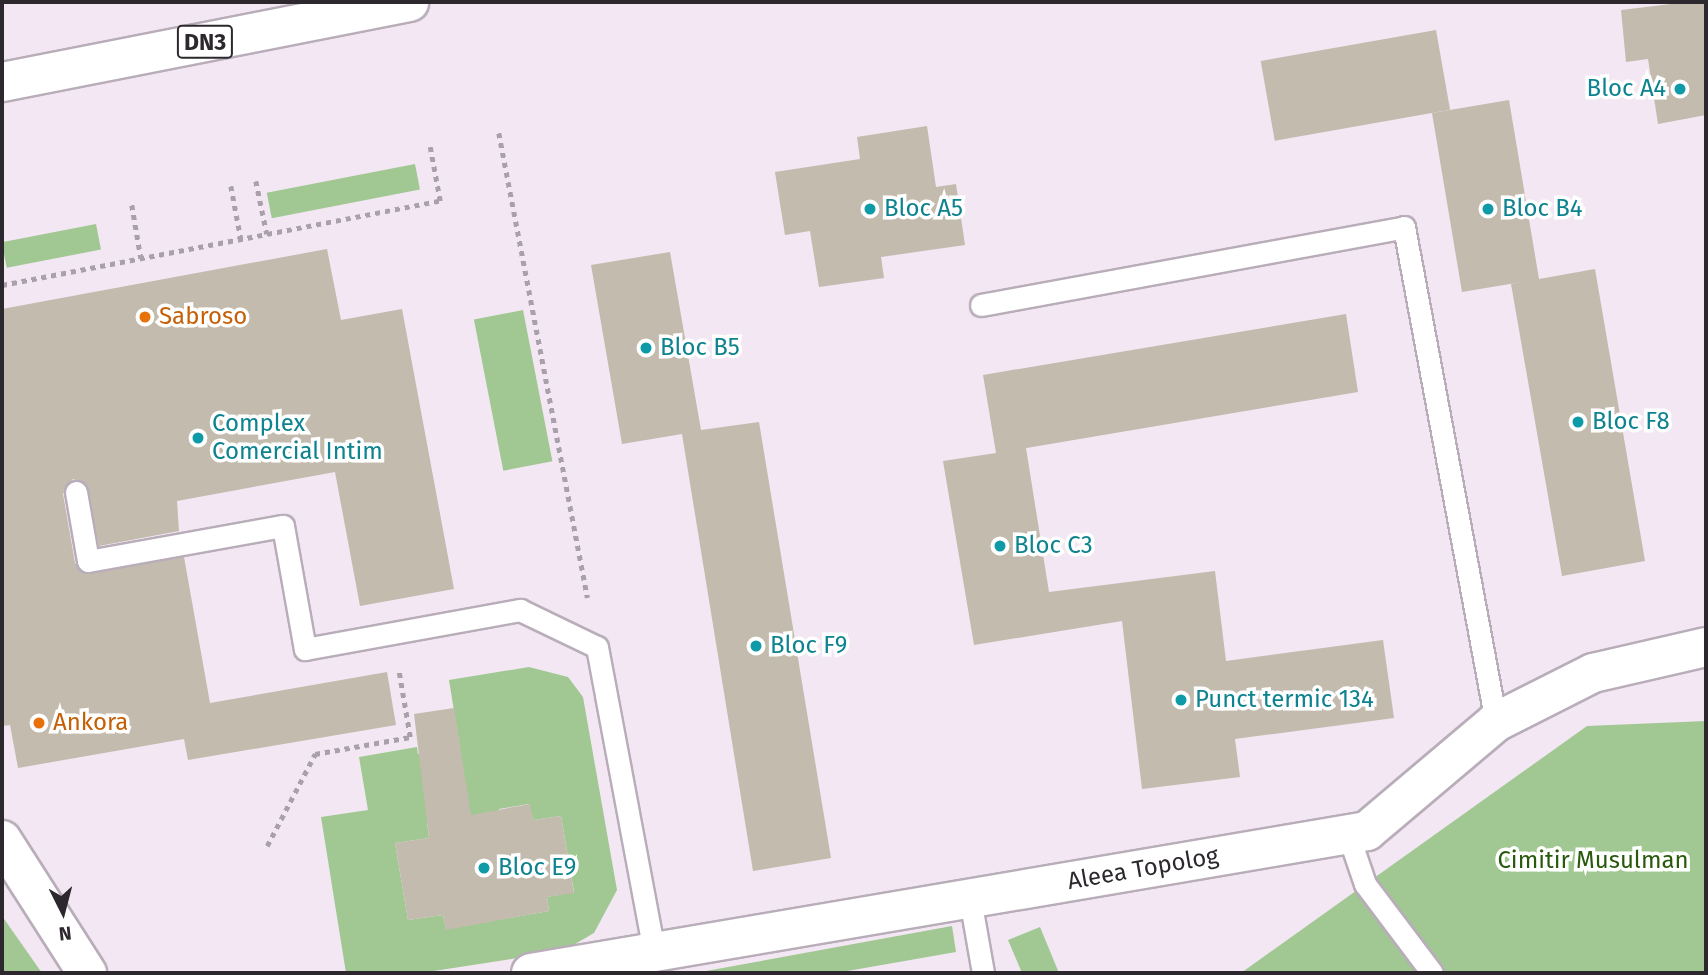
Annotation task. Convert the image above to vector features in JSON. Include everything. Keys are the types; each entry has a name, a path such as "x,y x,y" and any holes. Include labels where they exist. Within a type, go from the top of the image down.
{"street":[{"name":"DN3","path":"2,82 409,2"},
{"name":"Aleea Topolog","path":"531,973 1367,831 1496,722 1593,673 1706,647"},
{"path":"2,840 87,973"}],"lane":[{"path":"981,305 1404,227 1496,722"},
{"path":"76,492 88,561 283,526 305,649 520,610 597,647 654,953"},
{"path":"1348,834 1365,884 1432,973"},
{"path":"970,899 983,973"}],"path":[{"path":"499,133 597,647"},
{"path":"2,285 440,201 430,147"},
{"path":"256,181 267,233"},
{"path":"231,186 241,239"},
{"path":"132,205 141,258"},
{"path":"267,846 315,754 410,737 392,633"}],"green space":[{"path":"415,164 420,190 272,218 267,193"},
{"path":"96,224 101,250 7,268 2,242"},
{"path":"523,310 552,461 503,471 474,320"},
{"path":"529,667 568,677 583,697 617,890 594,933 563,951 421,973 346,973 321,817 368,810 359,757 417,747 418,754 460,748 449,680","holes":["529,804 533,820 561,816 574,892 547,897 549,911 446,929 443,915 408,920 395,843 429,838 427,822 457,817 502,825 499,809"]},
{"name":"Cimitir Musulman","path":"1706,721 1706,973 1241,973 1587,726"},
{"path":"2,916 42,973 2,973"},
{"path":"952,926 956,952 836,973 695,973"},
{"path":"1040,927 1059,973 1022,973 1008,940"}],"building":[{"name":"Bloc A4","path":"1706,2 1706,115 1658,124 1648,59 1626,62 1621,10"},
{"path":"1436,30 1450,110 1275,141 1261,61"},
{"name":"Bloc F8","path":"1509,100 1539,279 1595,269 1645,561 1562,576 1511,284 1527,281 1462,292 1432,113"},
{"name":"Bloc A5","path":"927,126 936,187 956,184 965,245 881,257 884,278 819,287 810,231 785,235 775,172 860,159 857,137"},
{"name":"Complex Comercial Intim","path":"327,249 341,320 402,309 454,589 360,606 335,472 177,501 179,531 99,546 86,484 73,479 63,494 75,563 83,573 184,557 210,703 387,672 396,725 188,760 184,739 18,768 10,725 2,726 2,309"},
{"name":"Bloc F9","path":"670,252 701,430 759,422 831,858 753,871 682,434 622,444 591,265"},
{"path":"1346,314 1358,392 1002,452 1026,448 1049,592 1215,571 1226,661 1383,640 1394,718 1235,739 1240,777 1142,789 1122,621 974,645 943,461 996,453 983,375"},
{"name":"Bloc E9","path":"454,708 471,815 530,804 533,820 561,816 574,893 547,897 549,911 446,930 443,915 408,920 395,843 429,838 414,714"}],"place":[{"name":"Bloc A4","path":"1680,89"},
{"name":"Bloc A5","path":"870,209"},
{"name":"Bloc B4","path":"1488,209"},
{"name":"Sabroso","path":"145,317"},
{"name":"Bloc B5","path":"646,348"},
{"name":"Bloc F8","path":"1578,422"},
{"name":"Complex Comercial Intim","path":"198,438"},
{"name":"Bloc C3","path":"1000,546"},
{"name":"Bloc F9","path":"756,646"},
{"name":"Punct termic 134","path":"1181,700"},
{"name":"Ankora","path":"39,723"},
{"name":"Bloc E9","path":"484,868"}]}
